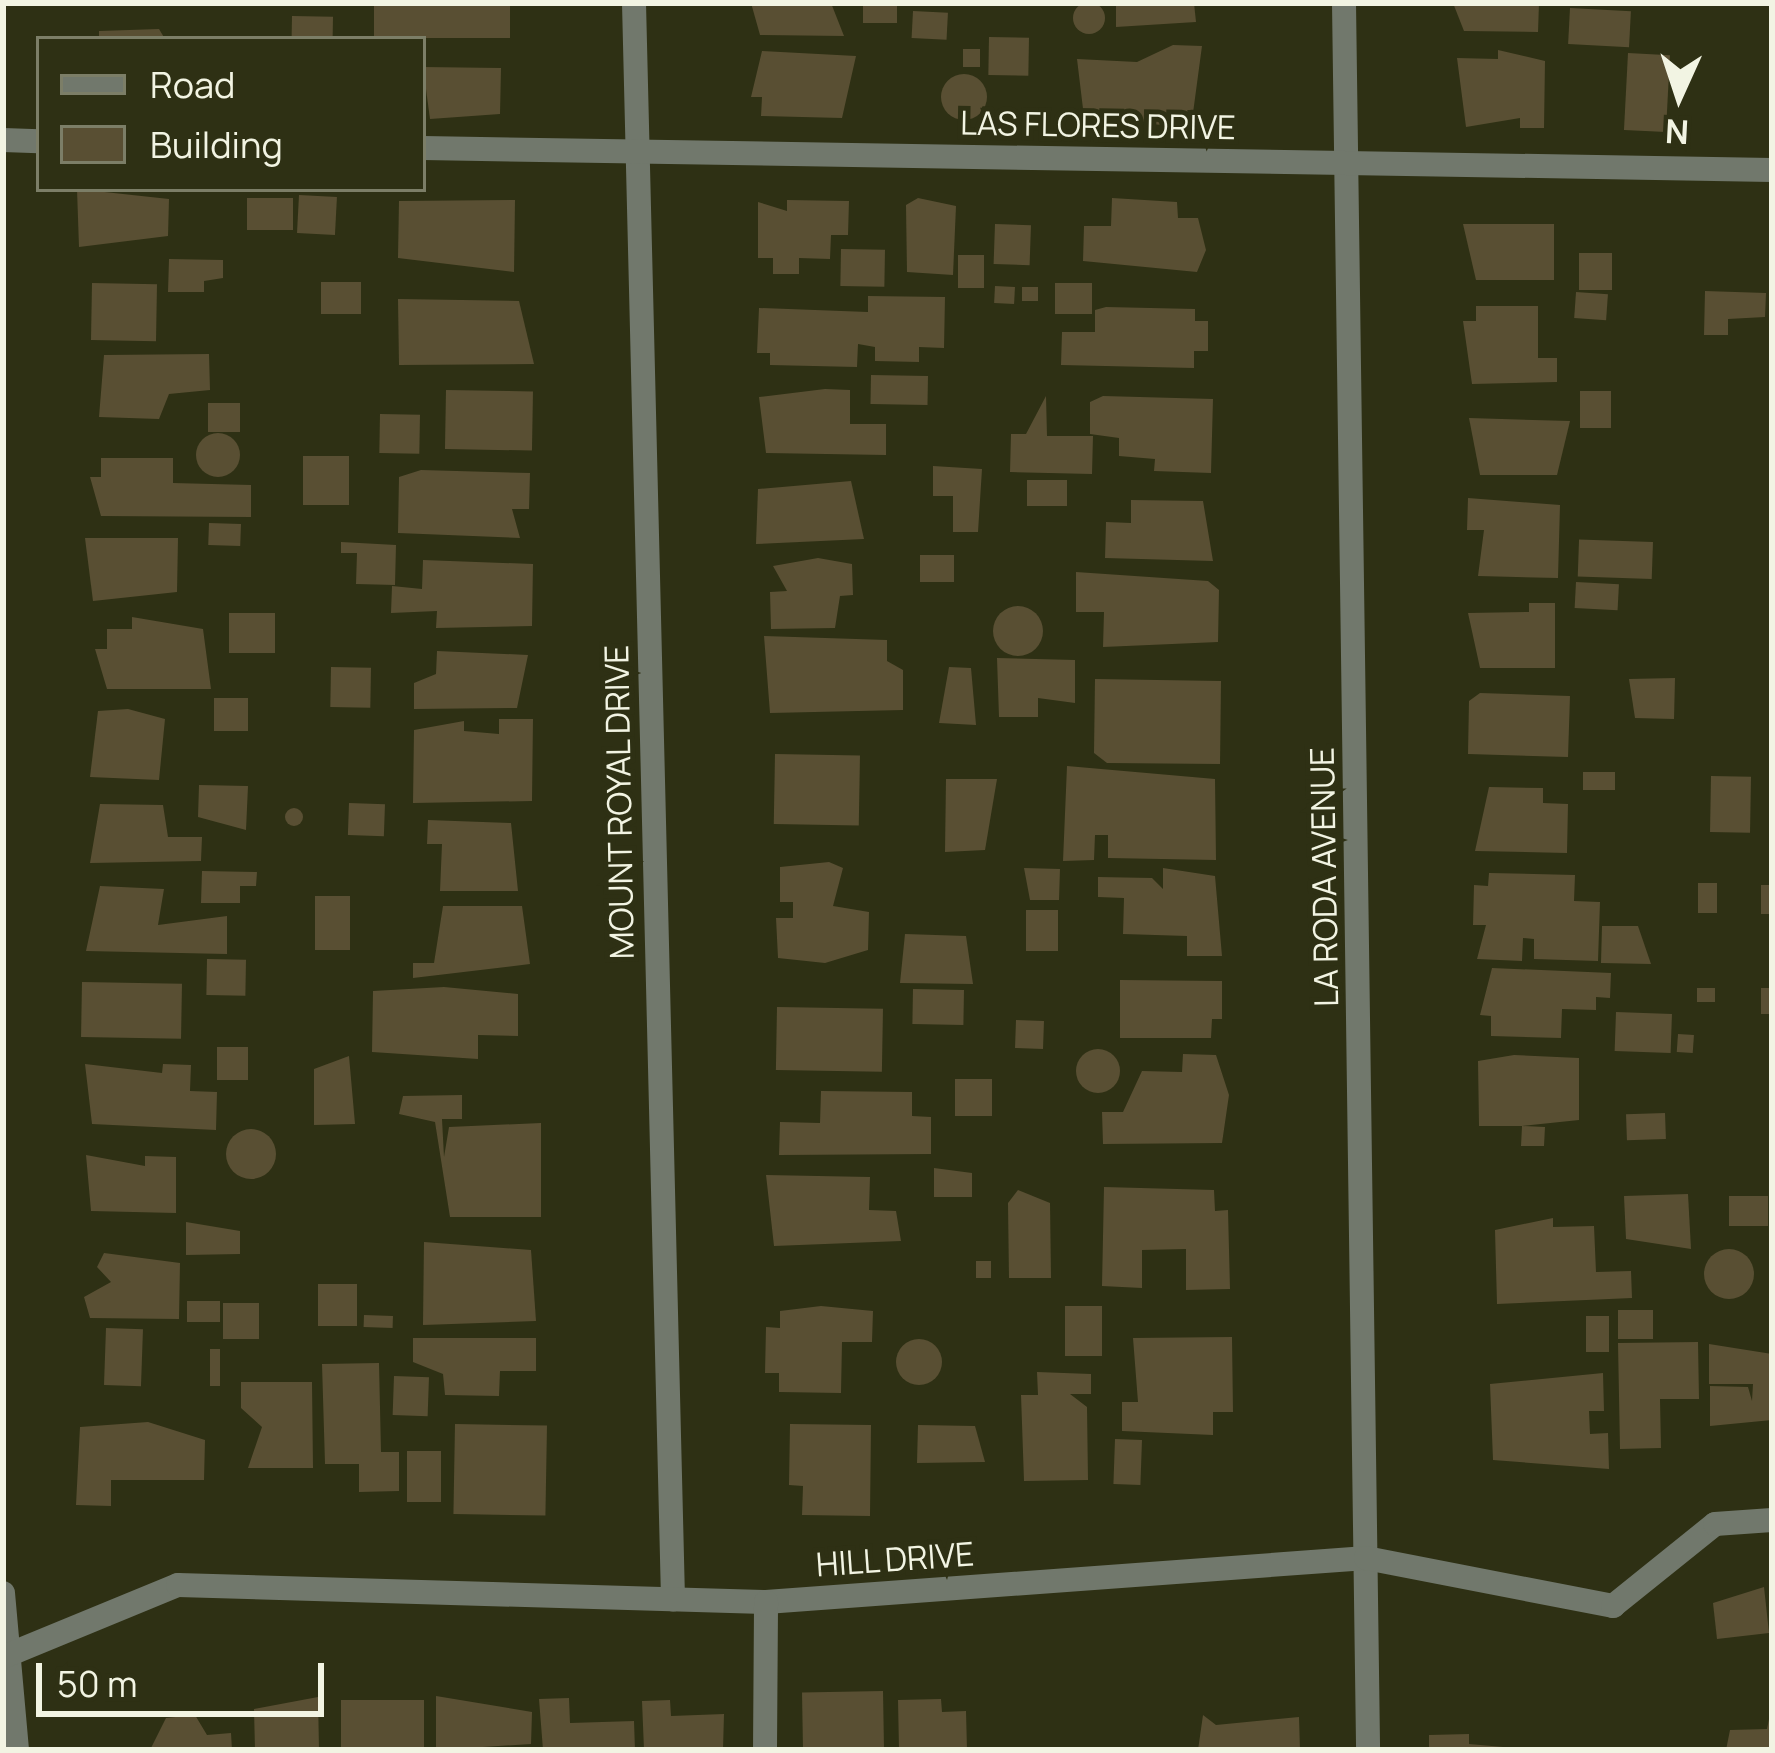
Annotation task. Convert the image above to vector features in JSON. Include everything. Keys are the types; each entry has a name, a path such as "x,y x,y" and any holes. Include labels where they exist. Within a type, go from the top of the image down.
{"street":[{"name":"MOUNT ROYAL DRIVE","path":"634,3 673,1600"},
{"name":"LA RODA AVENUE","path":"1344,3 1368,1750"},
{"path":"3,140 36,141"},
{"name":"LAS FLORES DRIVE","path":"426,148 1772,170"},
{"name":"HILL DRIVE","path":"3,1657 178,1585 766,1602 1366,1558 1613,1606 1715,1524 1772,1520"},
{"path":"3,1593 3,1657 17,1750"},
{"path":"765,1750 766,1602"}],"building":[{"path":"1089,2 1101,6 1105,18 1101,30 1089,34 1077,30 1073,18 1077,6"},
{"path":"374,3 510,3 510,38 374,36"},
{"path":"751,3 831,3 844,36 760,35"},
{"path":"863,3 897,3 897,23 863,23"},
{"path":"1116,3 1194,3 1196,22 1116,27"},
{"path":"1453,3 1539,3 1538,32 1464,31"},
{"path":"1570,8 1631,11 1629,47 1568,44"},
{"path":"913,11 948,13 947,40 912,38"},
{"path":"292,16 333,17 333,36 292,36"},
{"path":"159,29 163,36 99,36 99,31"},
{"path":"989,37 1029,38 1028,76 988,75"},
{"path":"1173,45 1202,46 1191,128 1084,117 1077,59 1137,62"},
{"path":"963,49 980,49 980,67 963,67"},
{"path":"1498,50 1545,61 1544,128 1520,128 1520,118 1466,127 1457,58 1498,59"},
{"path":"762,51 856,56 842,118 761,116 762,97 751,97"},
{"path":"1628,53 1670,55 1666,132 1624,130"},
{"path":"426,67 501,68 500,114 430,119"},
{"path":"964,74 980,81 987,97 980,113 964,120 948,113 941,97 948,81"},
{"path":"77,192 169,199 168,236 79,247"},
{"path":"299,195 337,197 335,235 297,233"},
{"path":"247,198 293,198 293,230 247,230"},
{"path":"918,198 956,206 953,275 907,272 906,205"},
{"path":"1112,198 1177,202 1178,218 1198,218 1206,250 1197,272 1083,261 1084,226 1111,226"},
{"path":"515,200 514,272 398,258 399,201"},
{"path":"787,200 849,201 848,235 831,235 830,259 799,258 799,274 773,274 773,258 758,258 758,202 787,211"},
{"path":"995,224 1031,225 1030,265 994,264"},
{"path":"1463,224 1554,224 1554,280 1476,280"},
{"path":"841,249 885,250 884,287 840,286"},
{"path":"1579,253 1612,253 1612,290 1579,290"},
{"path":"958,255 984,255 984,288 958,288"},
{"path":"169,259 223,260 223,278 204,281 204,292 168,292"},
{"path":"321,282 361,282 361,314 321,314"},
{"path":"92,283 157,284 156,341 91,340"},
{"path":"1055,283 1092,283 1092,314 1055,314"},
{"path":"995,286 1015,287 1014,304 994,303"},
{"path":"1022,287 1038,287 1038,301 1022,301"},
{"path":"1705,291 1766,293 1765,317 1728,319 1728,335 1704,335"},
{"path":"1576,292 1608,294 1606,320 1574,318"},
{"path":"868,296 945,297 944,348 919,347 919,362 875,361 875,347 858,344 857,367 770,365 770,353 757,353 759,308 868,312"},
{"path":"398,299 519,301 534,364 399,365"},
{"path":"1476,306 1538,306 1538,358 1557,358 1557,382 1472,384 1463,321 1476,321"},
{"path":"1195,309 1195,321 1208,321 1208,351 1194,351 1194,368 1061,365 1062,332 1095,332 1095,310"},
{"path":"209,354 210,390 169,394 159,419 99,417 104,355"},
{"path":"871,375 928,376 927,405 870,404"},
{"path":"446,390 533,392 532,451 445,449"},
{"path":"850,390 850,424 886,424 886,455 766,453 759,397"},
{"path":"1580,391 1611,391 1611,428 1580,428"},
{"path":"1046,396 1047,436 1093,436 1092,474 1010,472 1011,434 1026,434"},
{"path":"1103,396 1213,399 1211,473 1154,471 1155,459 1119,456 1119,438 1090,434 1090,402"},
{"path":"208,403 240,403 240,432 208,432"},
{"path":"380,414 420,415 419,454 379,453"},
{"path":"1469,418 1570,421 1557,475 1480,475"},
{"path":"218,433 234,439 240,455 234,471 218,477 202,471 196,455 202,439"},
{"path":"303,456 349,456 349,505 303,505"},
{"path":"101,458 173,458 173,483 251,485 251,517 101,516 90,477 101,477"},
{"path":"933,466 982,469 978,532 953,532 953,496 933,496"},
{"path":"421,470 530,473 529,509 512,509 520,538 398,533 399,477"},
{"path":"1027,480 1067,480 1067,506 1027,506"},
{"path":"851,481 864,539 756,544 758,489"},
{"path":"1468,498 1560,505 1558,578 1478,576 1484,530 1467,530"},
{"path":"1131,500 1203,501 1213,561 1105,558 1106,522 1131,523"},
{"path":"209,523 241,524 240,546 208,545"},
{"path":"85,538 178,538 177,592 93,601"},
{"path":"1579,539 1653,542 1652,579 1578,576"},
{"path":"341,542 396,545 395,585 356,584 357,553 341,553"},
{"path":"920,555 954,555 954,582 920,582"},
{"path":"818,558 852,564 853,595 840,596 835,628 771,629 770,592 787,591 773,566"},
{"path":"423,560 533,564 532,626 436,628 437,611 391,613 392,586 422,589"},
{"path":"1076,572 1208,581 1219,590 1218,642 1103,647 1104,612 1076,612"},
{"path":"1576,582 1619,584 1618,610 1575,608"},
{"path":"1529,603 1555,603 1555,668 1480,668 1468,613 1529,612"},
{"path":"1018,606 1036,613 1043,631 1036,649 1018,656 1000,649 993,631 1000,613"},
{"path":"229,613 275,613 275,653 229,653"},
{"path":"132,617 203,629 211,689 107,689 95,649 107,649 107,629 132,629"},
{"path":"764,636 887,640 887,661 903,670 903,710 770,713"},
{"path":"437,651 528,655 517,708 414,709 414,683 436,674"},
{"path":"997,658 1075,660 1075,703 1038,698 1038,717 999,717"},
{"path":"331,667 371,668 370,708 330,707"},
{"path":"949,667 971,668 976,725 939,723"},
{"path":"1675,678 1674,719 1635,718 1629,679"},
{"path":"1095,679 1221,681 1220,764 1107,763 1094,753"},
{"path":"1480,693 1570,696 1568,757 1468,754 1469,701"},
{"path":"214,698 248,698 248,731 214,731"},
{"path":"128,709 165,719 159,780 90,777 98,711"},
{"path":"499,719 533,719 532,801 413,803 414,730 464,721 464,731 499,734"},
{"path":"775,754 860,755 859,825 774,824"},
{"path":"1067,766 1215,779 1216,860 1108,858 1108,835 1095,835 1094,860 1063,861"},
{"path":"1583,772 1615,772 1615,790 1583,790"},
{"path":"1711,776 1751,777 1750,833 1710,832"},
{"path":"946,779 997,779 985,850 945,852"},
{"path":"199,785 248,786 246,830 198,817"},
{"path":"1489,787 1543,788 1543,803 1568,804 1567,853 1475,851"},
{"path":"349,803 385,804 384,836 348,835"},
{"path":"100,804 163,805 168,837 202,837 201,861 90,863"},
{"path":"294,808 303,817 294,826 285,817"},
{"path":"428,820 511,823 518,891 440,891 442,844 427,844"},
{"path":"829,862 843,868 833,906 869,912 868,950 825,963 778,958 776,918 793,918 793,902 780,902 780,867"},
{"path":"1024,868 1060,869 1059,900 1030,900"},
{"path":"1163,868 1215,876 1222,956 1187,956 1187,936 1123,934 1124,898 1098,897 1098,877 1152,878 1163,889"},
{"path":"202,871 257,872 256,886 240,886 240,903 201,903"},
{"path":"1489,873 1575,875 1574,901 1600,902 1598,961 1534,959 1534,939 1523,938 1522,961 1477,959 1486,925 1473,925 1474,885 1488,886"},
{"path":"1698,883 1717,883 1717,913 1698,913"},
{"path":"1761,885 1772,885 1772,914 1761,914"},
{"path":"100,886 164,889 158,925 227,916 227,954 86,951"},
{"path":"315,896 350,896 350,950 315,950"},
{"path":"443,906 522,906 530,964 413,978 413,963 434,963"},
{"path":"1026,910 1058,910 1058,951 1026,951"},
{"path":"1602,926 1638,926 1651,964 1601,963"},
{"path":"905,934 966,936 973,984 900,983"},
{"path":"207,959 246,960 245,996 206,995"},
{"path":"1492,968 1611,973 1610,998 1596,997 1596,1010 1562,1009 1561,1038 1491,1036 1491,1016 1480,1015"},
{"path":"1120,980 1222,981 1222,1019 1212,1019 1211,1038 1120,1038"},
{"path":"82,982 182,984 181,1039 81,1037"},
{"path":"444,987 518,994 518,1036 478,1035 478,1059 372,1052 373,991"},
{"path":"1697,988 1715,988 1715,1002 1697,1002"},
{"path":"1761,988 1772,988 1772,1014 1761,1014"},
{"path":"913,989 964,990 963,1025 912,1024"},
{"path":"777,1007 883,1009 882,1072 776,1070"},
{"path":"1616,1012 1672,1014 1671,1053 1615,1051"},
{"path":"1016,1020 1044,1021 1043,1049 1015,1048"},
{"path":"1678,1034 1694,1035 1693,1053 1677,1052"},
{"path":"217,1047 248,1047 248,1080 217,1080"},
{"path":"1098,1049 1114,1055 1120,1071 1114,1087 1098,1093 1082,1087 1076,1071 1082,1055"},
{"path":"1183,1054 1216,1055 1229,1095 1222,1143 1103,1144 1102,1112 1123,1112 1142,1071 1182,1072"},
{"path":"1514,1055 1579,1058 1579,1120 1479,1126 1478,1061"},
{"path":"349,1056 355,1124 314,1125 314,1069"},
{"path":"85,1064 162,1073 163,1064 191,1065 190,1091 217,1092 216,1130 92,1124"},
{"path":"955,1079 992,1079 992,1116 955,1116"},
{"path":"821,1091 912,1092 912,1116 931,1117 931,1154 779,1155 780,1122 820,1123"},
{"path":"462,1095 462,1119 442,1119 444,1157 449,1127 541,1123 541,1217 450,1217 435,1122 399,1114 403,1096"},
{"path":"1665,1113 1666,1139 1627,1140 1626,1114"},
{"path":"1522,1126 1545,1127 1544,1146 1521,1146"},
{"path":"251,1129 268,1137 276,1154 268,1171 251,1179 234,1171 226,1154 234,1137"},
{"path":"86,1155 145,1166 145,1156 176,1157 176,1213 91,1211"},
{"path":"934,1168 972,1173 972,1197 934,1197"},
{"path":"766,1175 870,1177 869,1210 896,1211 901,1241 774,1246"},
{"path":"1104,1187 1214,1190 1215,1211 1228,1210 1230,1289 1186,1290 1186,1249 1142,1250 1142,1288 1102,1286"},
{"path":"1018,1190 1050,1203 1051,1278 1009,1278 1008,1203"},
{"path":"1688,1194 1691,1249 1626,1239 1624,1196"},
{"path":"1729,1196 1768,1196 1768,1226 1729,1226"},
{"path":"1553,1218 1553,1227 1594,1226 1596,1272 1631,1271 1632,1298 1497,1304 1495,1230"},
{"path":"186,1222 240,1231 240,1254 186,1255"},
{"path":"424,1242 531,1250 536,1321 423,1325"},
{"path":"1729,1249 1747,1256 1754,1274 1747,1292 1729,1299 1711,1292 1704,1274 1711,1256"},
{"path":"104,1253 180,1263 179,1319 90,1318 84,1297 111,1282 97,1267"},
{"path":"976,1261 991,1261 991,1278 976,1278"},
{"path":"318,1284 357,1284 357,1326 318,1326"},
{"path":"187,1301 220,1301 220,1322 187,1322"},
{"path":"223,1303 259,1303 259,1339 223,1339"},
{"path":"821,1306 873,1311 872,1342 842,1342 841,1393 779,1392 779,1373 765,1373 766,1327 780,1328 780,1311"},
{"path":"1065,1306 1102,1306 1102,1356 1065,1356"},
{"path":"1618,1310 1653,1310 1653,1339 1618,1339"},
{"path":"364,1315 393,1316 393,1328 364,1327"},
{"path":"1586,1316 1609,1316 1609,1352 1586,1352"},
{"path":"106,1328 143,1329 141,1386 104,1385"},
{"path":"1232,1337 1233,1412 1213,1412 1213,1435 1122,1431 1122,1402 1138,1402 1133,1338"},
{"path":"413,1338 536,1338 536,1371 500,1371 499,1396 445,1395 443,1374 413,1362"},
{"path":"919,1339 935,1346 942,1362 935,1378 919,1385 903,1378 896,1362 903,1346"},
{"path":"1698,1342 1699,1399 1660,1399 1661,1448 1620,1449 1618,1343"},
{"path":"1709,1344 1772,1354 1772,1420 1710,1426 1710,1386 1748,1387 1752,1401 1753,1384 1709,1384"},
{"path":"210,1349 220,1349 220,1386 210,1386"},
{"path":"379,1363 381,1452 399,1452 399,1491 359,1492 359,1464 325,1464 322,1364"},
{"path":"1037,1372 1091,1374 1091,1394 1070,1394 1087,1407 1088,1480 1024,1481 1021,1395 1038,1395"},
{"path":"1603,1373 1604,1411 1589,1411 1590,1434 1608,1433 1609,1469 1493,1460 1490,1384"},
{"path":"394,1376 429,1377 428,1416 393,1415"},
{"path":"241,1382 312,1382 313,1468 248,1468 262,1427 241,1408"},
{"path":"148,1422 205,1440 204,1480 111,1480 111,1506 76,1505 80,1427"},
{"path":"455,1424 547,1426 545,1516 453,1514"},
{"path":"790,1424 871,1425 870,1516 802,1515 803,1486 789,1485"},
{"path":"918,1425 975,1426 985,1462 917,1463"},
{"path":"1115,1439 1142,1440 1140,1485 1113,1484"},
{"path":"407,1451 441,1451 441,1502 407,1502"},
{"path":"1764,1587 1769,1633 1717,1639 1713,1603"},
{"path":"883,1691 884,1750 803,1750 802,1692"},
{"path":"436,1696 532,1712 531,1744 436,1750"},
{"path":"318,1697 319,1750 255,1750 254,1709"},
{"path":"569,1698 570,1723 634,1721 635,1750 543,1750 539,1699"},
{"path":"941,1699 942,1712 966,1711 967,1750 899,1750 898,1700"},
{"path":"341,1700 424,1700 424,1750 341,1750"},
{"path":"670,1700 671,1716 724,1714 723,1750 644,1750 642,1701"},
{"path":"1770,1714 1772,1750 1726,1750 1730,1730 1767,1729"},
{"path":"195,1715 207,1735 231,1733 232,1750 150,1750 166,1718"},
{"path":"1203,1715 1216,1725 1299,1717 1300,1750 1198,1750"},
{"path":"1469,1734 1469,1744 1538,1750 1429,1750 1429,1735"}]}
